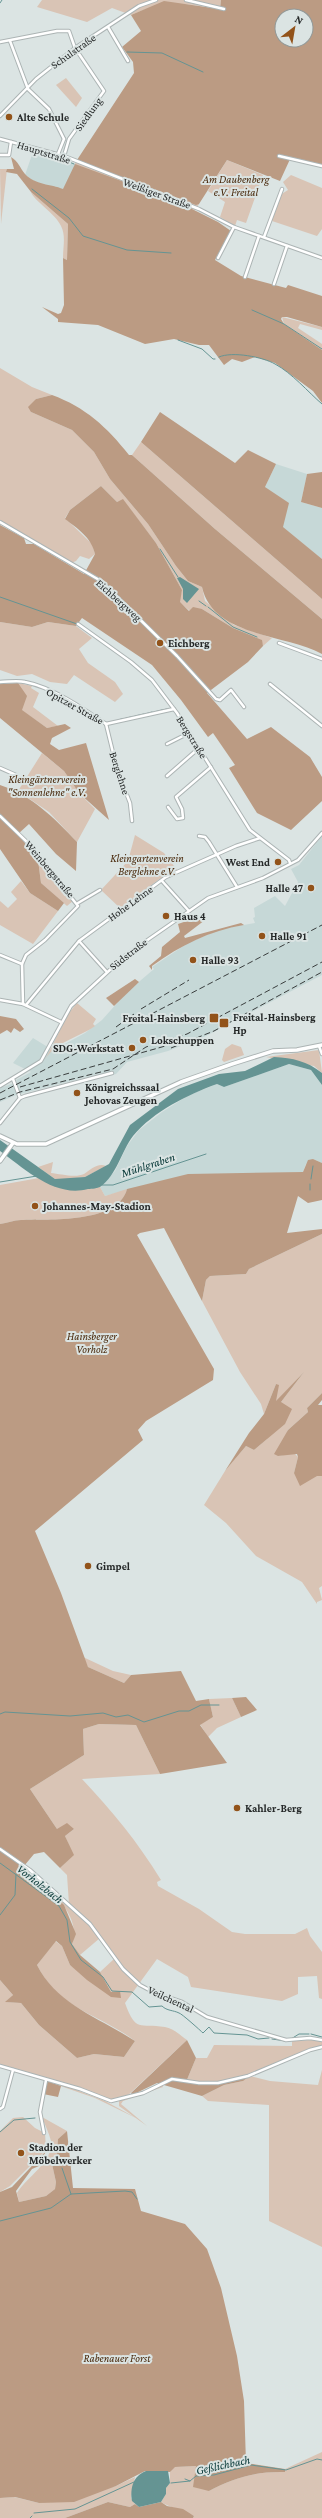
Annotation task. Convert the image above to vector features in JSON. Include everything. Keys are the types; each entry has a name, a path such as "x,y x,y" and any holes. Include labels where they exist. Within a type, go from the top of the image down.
{"main road":[{"path":"0,1136 13,1143 38,1145 56,1141 173,1086 232,1064 273,1051 297,1050 321,1045"},
{"path":"0,1161 6,1155 13,1143"}],"street":[{"name":"Schulstraße","path":"0,116 28,87 75,48 139,6 156,0"},
{"path":"186,0 224,9"},
{"path":"108,27 128,62"},
{"path":"0,42 67,30 70,33 75,48"},
{"path":"10,41 28,87 52,112 64,139"},
{"name":"Siedlung","path":"64,156 68,140 104,91 75,48"},
{"name":"Hauptstraße","path":"0,139 58,154 78,162"},
{"name":"Siedlung","path":"58,154 64,139 68,140"},
{"name":"Hauptstraße","path":"0,155 9,155 11,142"},
{"path":"279,156 322,166"},
{"name":"Weißiger Straße","path":"78,162 199,208 234,227 322,258"},
{"path":"264,237 282,189"},
{"path":"218,258 234,227"},
{"path":"245,277 259,236"},
{"path":"274,284 287,246"},
{"name":"Eichbergweg","path":"0,522 101,581 204,684 218,700 232,691 244,707"},
{"name":"Bergstraße","path":"78,624 144,672 174,709 247,825 260,838 289,860 290,863"},
{"path":"279,643 322,659"},
{"name":"Opitzer Straße","path":"0,682 19,681 32,684 79,706 106,724 174,709"},
{"path":"270,684 322,726"},
{"name":"Berglehne","path":"106,724 116,769 130,803 132,821"},
{"path":"167,744 189,733"},
{"path":"167,776 199,748"},
{"path":"0,768 16,775"},
{"path":"168,807 177,819 183,818 182,809 176,797 211,768"},
{"name":"Weinbergstraße","path":"0,816 28,842 78,903 76,910 26,955 22,964"},
{"name":"Südstraße","path":"0,1086 41,1061 61,1022 74,1003 106,971 141,943 214,895 263,878 302,857 322,833"},
{"path":"199,836 205,837 237,887"},
{"name":"Hohe Lehne","path":"24,1005 79,941 162,881 217,855 260,838"},
{"path":"162,881 189,911"},
{"path":"78,903 100,890"},
{"path":"79,941 106,971"},
{"path":"0,955 22,964 24,1005"},
{"path":"0,1000 24,1005 61,1022"},
{"path":"321,1045 322,1054"},
{"path":"0,1123 20,1098 112,1073"},
{"path":"13,1079 20,1098"},
{"name":"Veilchental","path":"0,1849 30,1870 90,1924 123,1969 140,1985 155,1993 182,2002 207,2017 220,2021 286,2040 310,2038 322,2040"},
{"path":"0,2066 111,2101 143,2093 172,2079 199,2083 218,2083 265,2069 310,2050 322,2047"},
{"path":"0,2109 3,2107 13,2070"},
{"path":"44,2133 40,2112 46,2080"}],"shaded area":[{"path":"34,149 75,164 69,204 25,175"},
{"path":"276,464 307,474 301,502 322,508 322,559 282,527 265,487"},
{"path":"322,836 322,975 206,1036 168,1051 127,1062 116,1074 112,1075 110,1072 98,1074 16,1095 0,1102 0,1088 17,1082 16,1080 31,1072 13,1063 33,1038 51,1049 50,1052 85,1033 102,1020 127,992 154,969 152,967 188,943 221,929 255,923 253,918 255,917 254,908 275,896 285,906 298,882 291,869 299,865"},
{"path":"289,1064 311,1070 322,1085 322,1163 313,1159 306,1164 303,1172 146,1185 105,1196 100,1187 115,1171 127,1146 139,1130 162,1112 189,1095 217,1084 224,1087"}],"green space":[{"path":"42,0 221,0 220,9 195,5 175,4 154,7 131,15 112,8 87,22 37,7"},
{"path":"221,0 322,0 322,165 291,157 280,181 227,160 199,204 196,205 77,160 134,73 133,62 122,47 141,31 131,15 164,1 220,9"},
{"path":"66,78 82,98 76,107 56,85"},
{"path":"11,157 29,178 43,184 63,189 75,164 176,201 218,222 231,231 215,260 241,276 286,288 288,285 322,296 322,327 287,317 282,317 281,319 284,324 322,350 322,403 313,391 275,363 255,357 242,362 232,359 224,365 209,345 199,345 174,339 145,344 98,325 58,322 58,319 42,307 58,314 61,313 64,305 63,258 67,260 68,224 31,192 17,174 6,172 7,169 14,169"},
{"path":"77,160 134,183 199,204 195,210 183,207 176,201 81,168 75,164"},
{"name":"Am Daubenberg e.V. Freital","path":"227,160 263,175 246,223 237,220 235,226 220,217 225,202 208,191"},
{"path":"0,169 7,169 1,224"},
{"path":"291,175 322,188 322,229 317,236 272,221 280,195 288,190 283,182"},
{"path":"31,192 68,224 67,260 63,258 64,237 61,226"},
{"path":"282,317 322,327 322,330 300,324 298,328 322,344 322,350 284,324"},
{"path":"0,368 32,387 52,395 36,399 31,412 72,430 94,452 110,479 148,524 176,566 188,581 202,587 205,601 234,625 272,638 263,646 261,640 233,628 202,609 190,611 179,602 182,590 156,543 123,500 117,502 101,486 70,510 65,518 92,544 95,554 89,559 80,556 76,561 71,563 0,520"},
{"path":"52,395 75,406 95,419 129,455 132,455 215,529 322,619 322,654 307,647 253,632 235,625 220,616 209,603 202,587 188,581 176,566 148,524 110,479 94,452 72,430 31,412 28,407 36,399"},
{"path":"160,412 235,463 248,450 276,464 265,487 289,503 283,527 322,559 322,599 141,442"},
{"path":"141,442 322,599 322,619 215,529 132,455"},
{"path":"322,472 322,508 301,502 307,474"},
{"path":"101,486 117,502 123,499 156,543 182,590 180,602 189,611 193,607 202,609 233,628 262,640 263,646 248,662 207,693 247,739 271,727 310,757 322,777 322,801 291,830 257,813 229,768 235,765 213,733 208,737 181,700 152,665 82,618 76,626 48,622 32,627 0,622 0,525 24,538 26,544 34,544 84,574 95,554 93,548 87,538 75,526 65,519 70,510"},
{"path":"0,622 32,627 48,622 76,626 92,638 79,649 88,663 115,682 123,694 115,702 74,675 67,684 50,682 32,674 17,676 0,670"},
{"path":"18,683 32,686 31,688 39,693 33,707 58,726 47,728 21,710"},
{"path":"18,683 27,696 22,710 47,728 65,724 71,728 52,738 50,744 59,750 86,743 109,820 79,793 64,771 0,718 0,684"},
{"name":"Kleingärtnerverein \"Sonnenlehne\" e.V.","path":"42,753 64,771 79,793 95,809 77,842 49,812 18,791"},
{"path":"0,785 23,795 33,802 51,816 77,842 76,871 56,854 29,824 18,834 38,860 41,883 64,903 58,911 30,893 0,849"},
{"name":"Kleingartenverein Berglehne e.V.","path":"135,835 164,853 177,870 161,878 120,908 101,890 128,861"},
{"path":"40,859 74,900 67,906 41,883 38,860"},
{"path":"21,881 30,893 58,911 33,944 0,925 0,901 8,908 17,899 11,892"},
{"path":"201,916 205,920 184,936 185,938 241,923 244,925 207,935 185,945 152,966 152,970 149,966 161,956 162,947 180,932 178,924"},
{"path":"135,979 139,982 114,1006 106,998"},
{"path":"77,1003 96,1019 93,1024 95,1026 61,1044 49,1054 45,1060 68,1014"},
{"path":"0,1016 16,1019 24,1029 20,1032 14,1028 11,1033 7,1030 0,1034"},
{"path":"232,1044 241,1047 244,1055 224,1062 222,1060 225,1049"},
{"path":"319,1050 322,1073 314,1066 266,1057"},
{"name":"Hainsberger Vorholz","path":"313,1159 322,1163 322,1200 308,1203 298,1196 287,1233 322,1229 322,1234 249,1269 246,1274 210,1276 206,1280 202,1301 164,1228 137,1235 214,1369 213,1380 146,1421 138,1430 143,1440 35,1531 61,1593 88,1667 124,1683 131,1675 181,1671 196,1701 209,1699 213,1717 200,1725 227,1763 160,1774 136,1725 99,1724 83,1729 84,1755 30,1789 57,1829 67,1823 74,1829 65,1836 74,1855 60,1868 44,1852 34,1854 24,1866 64,1905 76,1934 72,1944 80,1955 100,1972 111,1992 120,1991 121,1998 111,1997 87,1980 70,1965 62,1946 56,1941 37,1965 56,1991 68,2001 135,2041 124,2057 94,2054 77,2058 39,2025 21,2003 5,2002 13,1995 0,1980 0,1224 18,1220 64,1219 97,1214 110,1208 121,1200 127,1189 188,1174 303,1172 308,1160"},
{"path":"53,1162 51,1173 77,1176 84,1174 97,1166 106,1166 85,1177 60,1180 55,1179 38,1167"},
{"name":"Johannes-May-Stadion","path":"39,1178 61,1187 85,1189 100,1187 105,1196 127,1189 121,1200 110,1208 97,1214 64,1219 18,1220 0,1224 0,1185"},
{"path":"322,1234 322,1393 307,1408 308,1412 288,1430 278,1456 294,1453 298,1457 294,1473 322,1476 322,1586 319,1588 322,1600 317,1602 317,1604 302,1582 256,1556 226,1523 204,1505 225,1471 246,1446 254,1450 267,1439 281,1402 304,1372 276,1402 276,1384 264,1414 261,1404 240,1372 202,1301 206,1280 210,1276 246,1274 249,1269"},
{"path":"304,1372 281,1402 292,1409 285,1424 254,1450 246,1446 225,1471 249,1433 264,1414 276,1384 279,1385 276,1401"},
{"path":"322,1393 322,1400 318,1405 322,1405 322,1476 317,1476 300,1486 294,1473 298,1457 297,1454 278,1456 274,1454 288,1430 308,1412 307,1408"},
{"path":"83,1657 113,1671 131,1675 124,1683 88,1667"},
{"path":"246,1697 257,1710 241,1717 232,1698"},
{"path":"232,1698 241,1717 217,1728 208,1737 200,1724 213,1717 209,1699"},
{"path":"99,1724 136,1725 160,1774 82,1779 104,1803 143,1852 161,1880 157,1882 158,1886 199,1909 232,1932 245,1934 295,1934 307,1928 310,1936 322,1952 322,1999 319,1998 317,1976 298,1977 298,1994 282,2001 191,1987 188,1977 157,1959 125,2003 132,2019 139,2025 168,2028 174,2030 187,2040 126,2097 162,2084 163,2087 123,2101 121,2104 147,2126 135,2118 95,2098 0,2065 0,1980 13,1995 6,2002 21,2003 39,2025 77,2058 94,2054 124,2057 135,2041 122,2032 68,2002 46,1980 37,1965 55,1941 62,1946 70,1965 111,1992 100,1972 114,1959 100,1938 80,1955 72,1944 74,1928 72,1921 64,1906 49,1887 69,1904 67,1875 60,1868 73,1855 65,1836 74,1829 57,1829 30,1789 84,1755 83,1729","holes":["61,2084 111,2101 119,2100 119,2106 135,2117 105,2101"]},
{"path":"187,2040 196,2058 186,2082 218,2083 248,2077 243,2081 224,2085 202,2096 157,2083 132,2095 131,2093"},
{"path":"292,2041 322,2041 322,2046 310,2048 250,2076 270,2081 318,2085 322,2070 322,2247 269,2221 269,2105 208,2101 202,2096 224,2085 243,2081 186,2082 196,2058 207,2058 214,2045 292,2046"},
{"path":"47,2081 61,2086 58,2097 43,2094"},
{"name":"Stadion der Möbelwerker","path":"23,2117 35,2128 45,2133 46,2150 10,2186 0,2192 0,2131 13,2118"},
{"path":"42,2117 67,2131 58,2139 57,2155 52,2164 56,2182 55,2189 46,2196 19,2202 17,2193 44,2162 51,2148 51,2141"},
{"name":"Rabenauer Forst","path":"67,2131 73,2188 135,2189 141,2211 185,2224 207,2249 221,2288 237,2356 244,2401 246,2463 285,2469 285,2472 246,2476 227,2482 209,2491 193,2487 196,2466 175,2467 170,2472 145,2471 116,2486 74,2502 39,2503 15,2497 0,2498 0,2192 12,2187 46,2151 39,2166 32,2169 16,2191 19,2202 46,2196 55,2189 56,2182 52,2164 57,2155 58,2139"},
{"path":"322,2452 322,2518 193,2518 194,2516 186,2512 161,2502 166,2494 166,2488 170,2483 170,2472 174,2467 196,2466 209,2491 227,2482 246,2476 285,2472 285,2469"},
{"path":"135,2477 131,2498 135,2504 130,2507 108,2502 65,2518 0,2518 0,2498 14,2497 39,2503 116,2486"},
{"path":"108,2502 130,2507 135,2504 139,2507 161,2502 167,2506 183,2509 194,2516 193,2518 65,2518"}],"water":[{"path":"180,577 199,589 187,603 183,599 183,589 177,578"},
{"path":"274,1057 294,1059 311,1066 322,1073 322,1085 311,1070 289,1064 224,1087 217,1084 194,1093 161,1111 141,1127 129,1142 111,1176 99,1187 76,1191 52,1186 30,1173 0,1151 0,1140 55,1179 85,1177 109,1164 130,1125 178,1089 219,1074 245,1071"},
{"path":"146,2471 168,2471 170,2483 166,2488 166,2494 161,2502 139,2507 132,2501 132,2487 135,2479"}],"waterway":[{"path":"127,52 162,53 203,72"},
{"path":"60,158 74,164"},
{"path":"32,189 69,218 83,236 127,250 171,253"},
{"path":"252,310 284,324 322,349"},
{"path":"178,340 202,349 213,359 215,359"},
{"path":"219,357 225,355 239,355 270,361 288,372 322,404"},
{"path":"160,549 178,577"},
{"path":"0,597 77,624"},
{"path":"199,601 206,606"},
{"path":"208,607 233,627 257,637"},
{"path":"162,710 167,709"},
{"path":"154,712 162,710"},
{"path":"145,714 152,712"},
{"path":"135,716 144,714"},
{"path":"126,718 131,717"},
{"name":"Mühlgraben","path":"102,1185 113,1185 206,1154"},
{"path":"311,1179 313,1166"},
{"name":"Vorholzbach","path":"0,1182 37,1176"},
{"path":"310,1184 310,1190"},
{"path":"0,1714 5,1712 70,1716 103,1713 116,1717 128,1715 144,1722 179,1711 189,1711 201,1705 219,1705"},
{"name":"Vorholzbach","path":"0,1863 59,1906 67,1920 70,1942 81,1960 103,1977 112,1991 132,1992 149,2007 162,2006 166,2009 179,2013 203,2033 209,2027 214,2033 247,2035 258,2039 269,2038"},
{"path":"0,1915 15,1895 16,1874"},
{"path":"291,2039 299,2034 309,2034"},
{"path":"311,2034 322,2037"},
{"name":"Vorholzbach","path":"272,2039 286,2041"},
{"path":"0,2132 14,2120 35,2118"},
{"path":"62,2168 71,2194"},
{"path":"0,2221 51,2208 71,2194 125,2191 132,2192 137,2199"},
{"name":"Geßlichbach","path":"185,2479 190,2481 196,2476 214,2475 251,2465 286,2470 317,2459 322,2460"},
{"name":"Geßlichbach","path":"171,2483 190,2481"},
{"name":"Geßlichbach","path":"34,2513 75,2509 134,2482"}],"railway":[{"path":"0,1093 322,925"},
{"path":"0,1100 20,1092 113,1069 146,1047 187,1034 322,962"},
{"path":"171,1048 214,1031 322,972"},
{"path":"141,1009 189,980"},
{"path":"116,1027 134,1014"},
{"path":"20,1087 176,1043"}],"place":[{"name":"Alte Schule","path":"9,117"},
{"name":"Eichberg","path":"160,643"},
{"name":"West End","path":"278,862"},
{"name":"Halle 47","path":"311,888"},
{"name":"Haus 4","path":"166,916"},
{"name":"Halle 91","path":"262,936"},
{"name":"Halle 93","path":"193,960"},
{"name":"Freital-Hainsberg","path":"214,1018"},
{"name":"Freital-Hainsberg Hp","path":"224,1023"},
{"name":"Lokschuppen","path":"143,1040"},
{"name":"SDG-Werkstatt","path":"132,1048"},
{"name":"Königreichssaal Jehovas Zeugen","path":"77,1093"},
{"name":"Johannes-May-Stadion","path":"35,1206"},
{"name":"Gimpel","path":"88,1566"},
{"name":"Kahler-Berg","path":"237,1808"},
{"name":"Stadion der Möbelwerker","path":"21,2153"}]}
